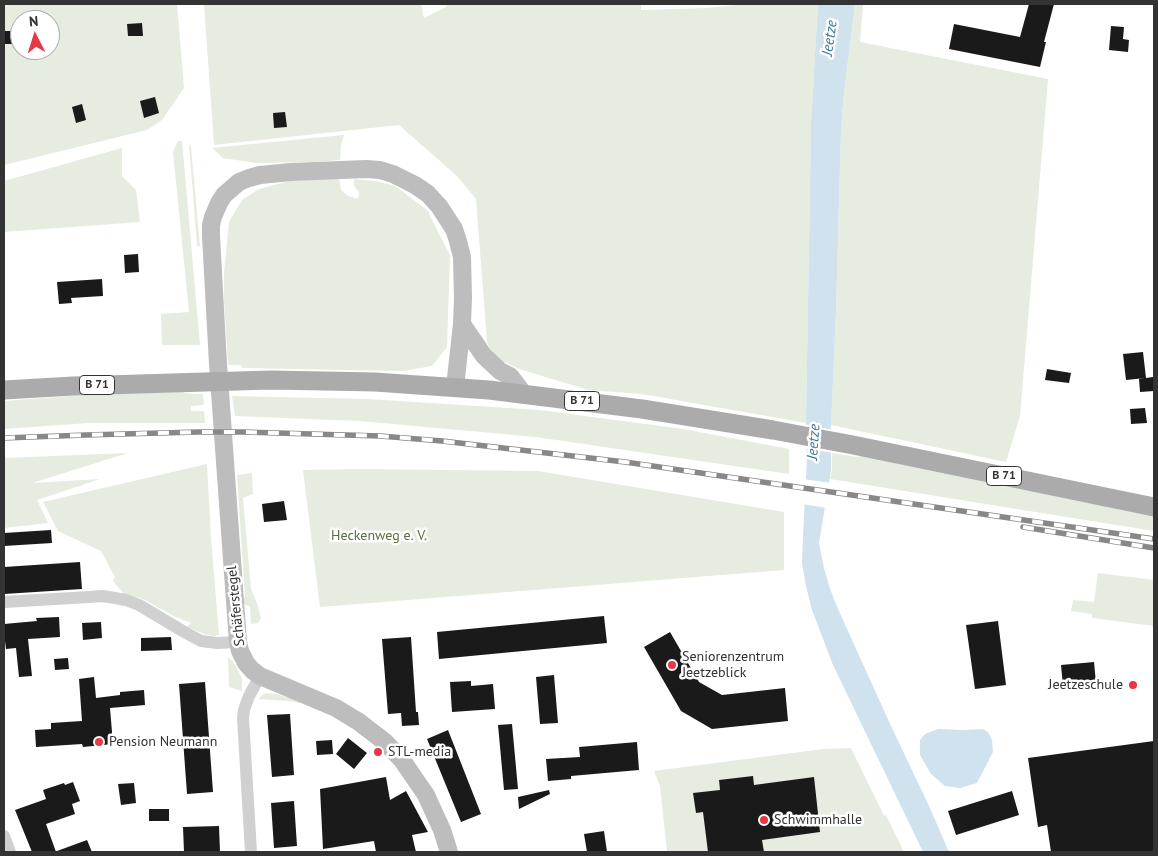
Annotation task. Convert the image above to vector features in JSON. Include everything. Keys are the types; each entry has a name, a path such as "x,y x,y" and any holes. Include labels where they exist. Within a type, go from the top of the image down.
{"main road":[{"name":"Schäferstegel","path":"449,852 439,822 426,795 402,760 385,742 359,722 336,708 260,676 246,663 240,652 213,288 211,225 224,195 239,182 254,176 276,173 366,169 380,170 405,179 428,194 439,206 454,229 462,257 462,324 455,387"},
{"path":"462,324 484,356 500,371 510,376 522,393"},
{"name":"B 71","path":"4,390 241,380 298,380 375,382 522,393 642,409 773,430 1154,507"}],"street":[{"path":"4,602 102,596 116,598 139,605 201,641 217,643 238,642"},
{"path":"251,852 243,718 249,696 260,676"},
{"path":"4,836 10,852"}],"green space":[{"path":"4,4 177,4 184,88 162,120 147,130 4,165"},
{"path":"204,4 421,4 424,18 446,7 446,4 641,4 641,10 707,8 747,4 818,4 811,123 806,423 642,394 588,390 519,369 494,357 487,342 476,199 457,176 399,125 214,145"},
{"path":"855,4 863,4 860,42 1048,79 1020,416 1006,462 831,425 841,130"},
{"path":"344,135 340,160 256,163 223,158 212,148"},
{"path":"178,141 182,141 200,345 162,345 161,314 189,312 173,152"},
{"path":"189,144 191,147 200,246 197,246"},
{"path":"122,148 122,176 136,190 140,222 4,232 4,181"},
{"path":"339,178 341,190 348,196 358,199 359,192 354,186 354,179 376,181 395,186 427,210 450,255 447,347 432,366 403,371 242,368 241,365 228,365 224,273 229,222 242,200 259,189 290,181"},
{"path":"182,392 203,394 204,405 191,406 191,411 204,411 205,423 88,423 4,429 4,401 84,395"},
{"path":"232,396 368,399 540,410 683,429 789,449 789,474 536,437 360,421 235,416"},
{"path":"128,453 32,483 100,479 37,500 48,523 4,528 4,458"},
{"path":"832,453 862,456 1154,516 1154,531 830,479"},
{"path":"207,464 219,635 214,636 187,627 191,623 143,599 124,594 113,581 115,577 101,551 58,531 43,502"},
{"name":"Heckenweg e. V.","path":"303,470 538,471 784,512 784,570 320,607"},
{"path":"252,473 253,494 243,498 251,589 261,618 258,623 251,624 250,607 242,603 241,598 245,597 237,475"},
{"path":"1098,573 1154,580 1154,626 1092,618 1092,614 1071,611 1073,600 1094,602"},
{"path":"228,657 237,668 242,679 242,691 229,687"},
{"path":"265,693 301,701 300,703 258,699"},
{"path":"851,748 904,852 667,852 660,786 654,771 823,749"}],"water":[{"name":"Jeetze","path":"818,4 855,4 841,130 831,470 819,543 830,589 838,609 949,852 923,852 833,665 812,610 802,563 807,458 811,123"},
{"path":"938,729 983,729 988,732 992,740 993,752 977,783 960,788 945,786 931,774 920,755 920,740 925,734"}],"pier":[{"path":"803,424 833,430 833,453 804,448"},
{"path":"803,479 831,483 827,508 802,504"}],"building":[{"path":"1029,4 1054,4 1044,42 1046,42 1040,67 949,49 954,24 1020,37"},
{"path":"142,23 143,36 128,36 127,24"},
{"path":"1111,26 1124,27 1123,39 1129,40 1128,52 1109,50"},
{"path":"4,31 10,31 10,44 4,44"},
{"path":"155,97 159,113 144,118 140,101"},
{"path":"82,104 86,120 76,123 72,107"},
{"path":"285,112 287,127 274,128 273,113"},
{"path":"138,254 139,272 125,273 124,255"},
{"path":"102,279 103,296 71,298 72,303 59,304 57,282"},
{"path":"1143,352 1146,378 1126,380 1123,354"},
{"path":"1047,369 1071,373 1069,383 1045,380"},
{"path":"1153,377 1154,391 1140,392 1139,379"},
{"path":"1145,408 1147,423 1131,424 1130,409"},
{"path":"284,501 287,520 264,522 262,504"},
{"path":"51,530 52,543 4,546 4,533"},
{"path":"80,562 82,589 4,594 4,567"},
{"path":"604,616 607,643 439,659 437,632"},
{"path":"59,617 60,637 28,639 32,676 19,677 16,648 6,649 4,624 37,621 36,618"},
{"path":"998,621 1006,685 975,689 966,625"},
{"path":"101,622 102,638 83,640 82,623"},
{"name":"Seniorenzentrum Jeetzeblick","path":"670,632 699,682 722,695 785,688 788,721 712,729 681,711 644,647"},
{"path":"171,637 172,650 141,651 141,638"},
{"path":"411,637 416,712 418,712 419,725 402,726 401,713 388,714 382,639"},
{"path":"68,658 69,669 55,670 54,659"},
{"path":"1094,662 1096,683 1063,686 1061,665"},
{"path":"554,675 558,723 540,724 536,677"},
{"path":"94,677 96,698 120,695 120,692 144,690 145,705 110,708 113,744 83,747 82,744 36,747 35,730 51,729 51,723 82,721 79,679"},
{"path":"471,681 471,686 493,684 495,709 452,712 450,682"},
{"path":"205,682 213,792 187,794 179,684"},
{"path":"290,714 294,775 272,777 267,715"},
{"path":"512,724 518,789 504,790 498,725"},
{"path":"448,730 481,814 461,822 427,739"},
{"path":"348,738 367,753 354,769 336,754"},
{"path":"332,740 333,754 317,755 316,741"},
{"path":"1154,741 1154,852 1051,852 1047,825 1038,827 1028,758"},
{"path":"637,742 639,770 571,776 571,779 548,781 546,759 580,757 579,747"},
{"name":"Schwimmhalle","path":"753,776 754,785 814,777 820,832 762,840 764,852 708,852 703,812 696,813 693,793 720,790 719,780"},
{"path":"386,777 390,800 406,791 428,832 412,835 416,852 376,852 374,841 323,849 320,789"},
{"path":"73,782 80,801 72,804 75,814 46,824 56,852 32,852 15,810 46,799 43,790"},
{"path":"134,783 136,803 121,805 118,784"},
{"path":"549,790 550,794 519,809 518,797"},
{"path":"1012,791 1019,815 956,835 948,811"},
{"path":"294,801 297,846 274,848 271,803"},
{"path":"149,809 169,809 169,821 149,821"},
{"path":"219,826 220,852 184,852 183,827"},
{"path":"604,831 607,852 587,852 584,834"},
{"path":"87,840 92,852 57,852 57,851"}],"railway":[{"path":"4,438 243,432 380,436 442,441 625,462 1154,539"},
{"path":"1023,527 1154,548"}],"place":[{"name":"Seniorenzentrum Jeetzeblick","path":"672,665"},
{"name":"Jeetzeschule","path":"1133,685"},
{"name":"Pension Neumann","path":"99,742"},
{"name":"STL-media","path":"378,752"},
{"name":"Schwimmhalle","path":"764,820"}]}
